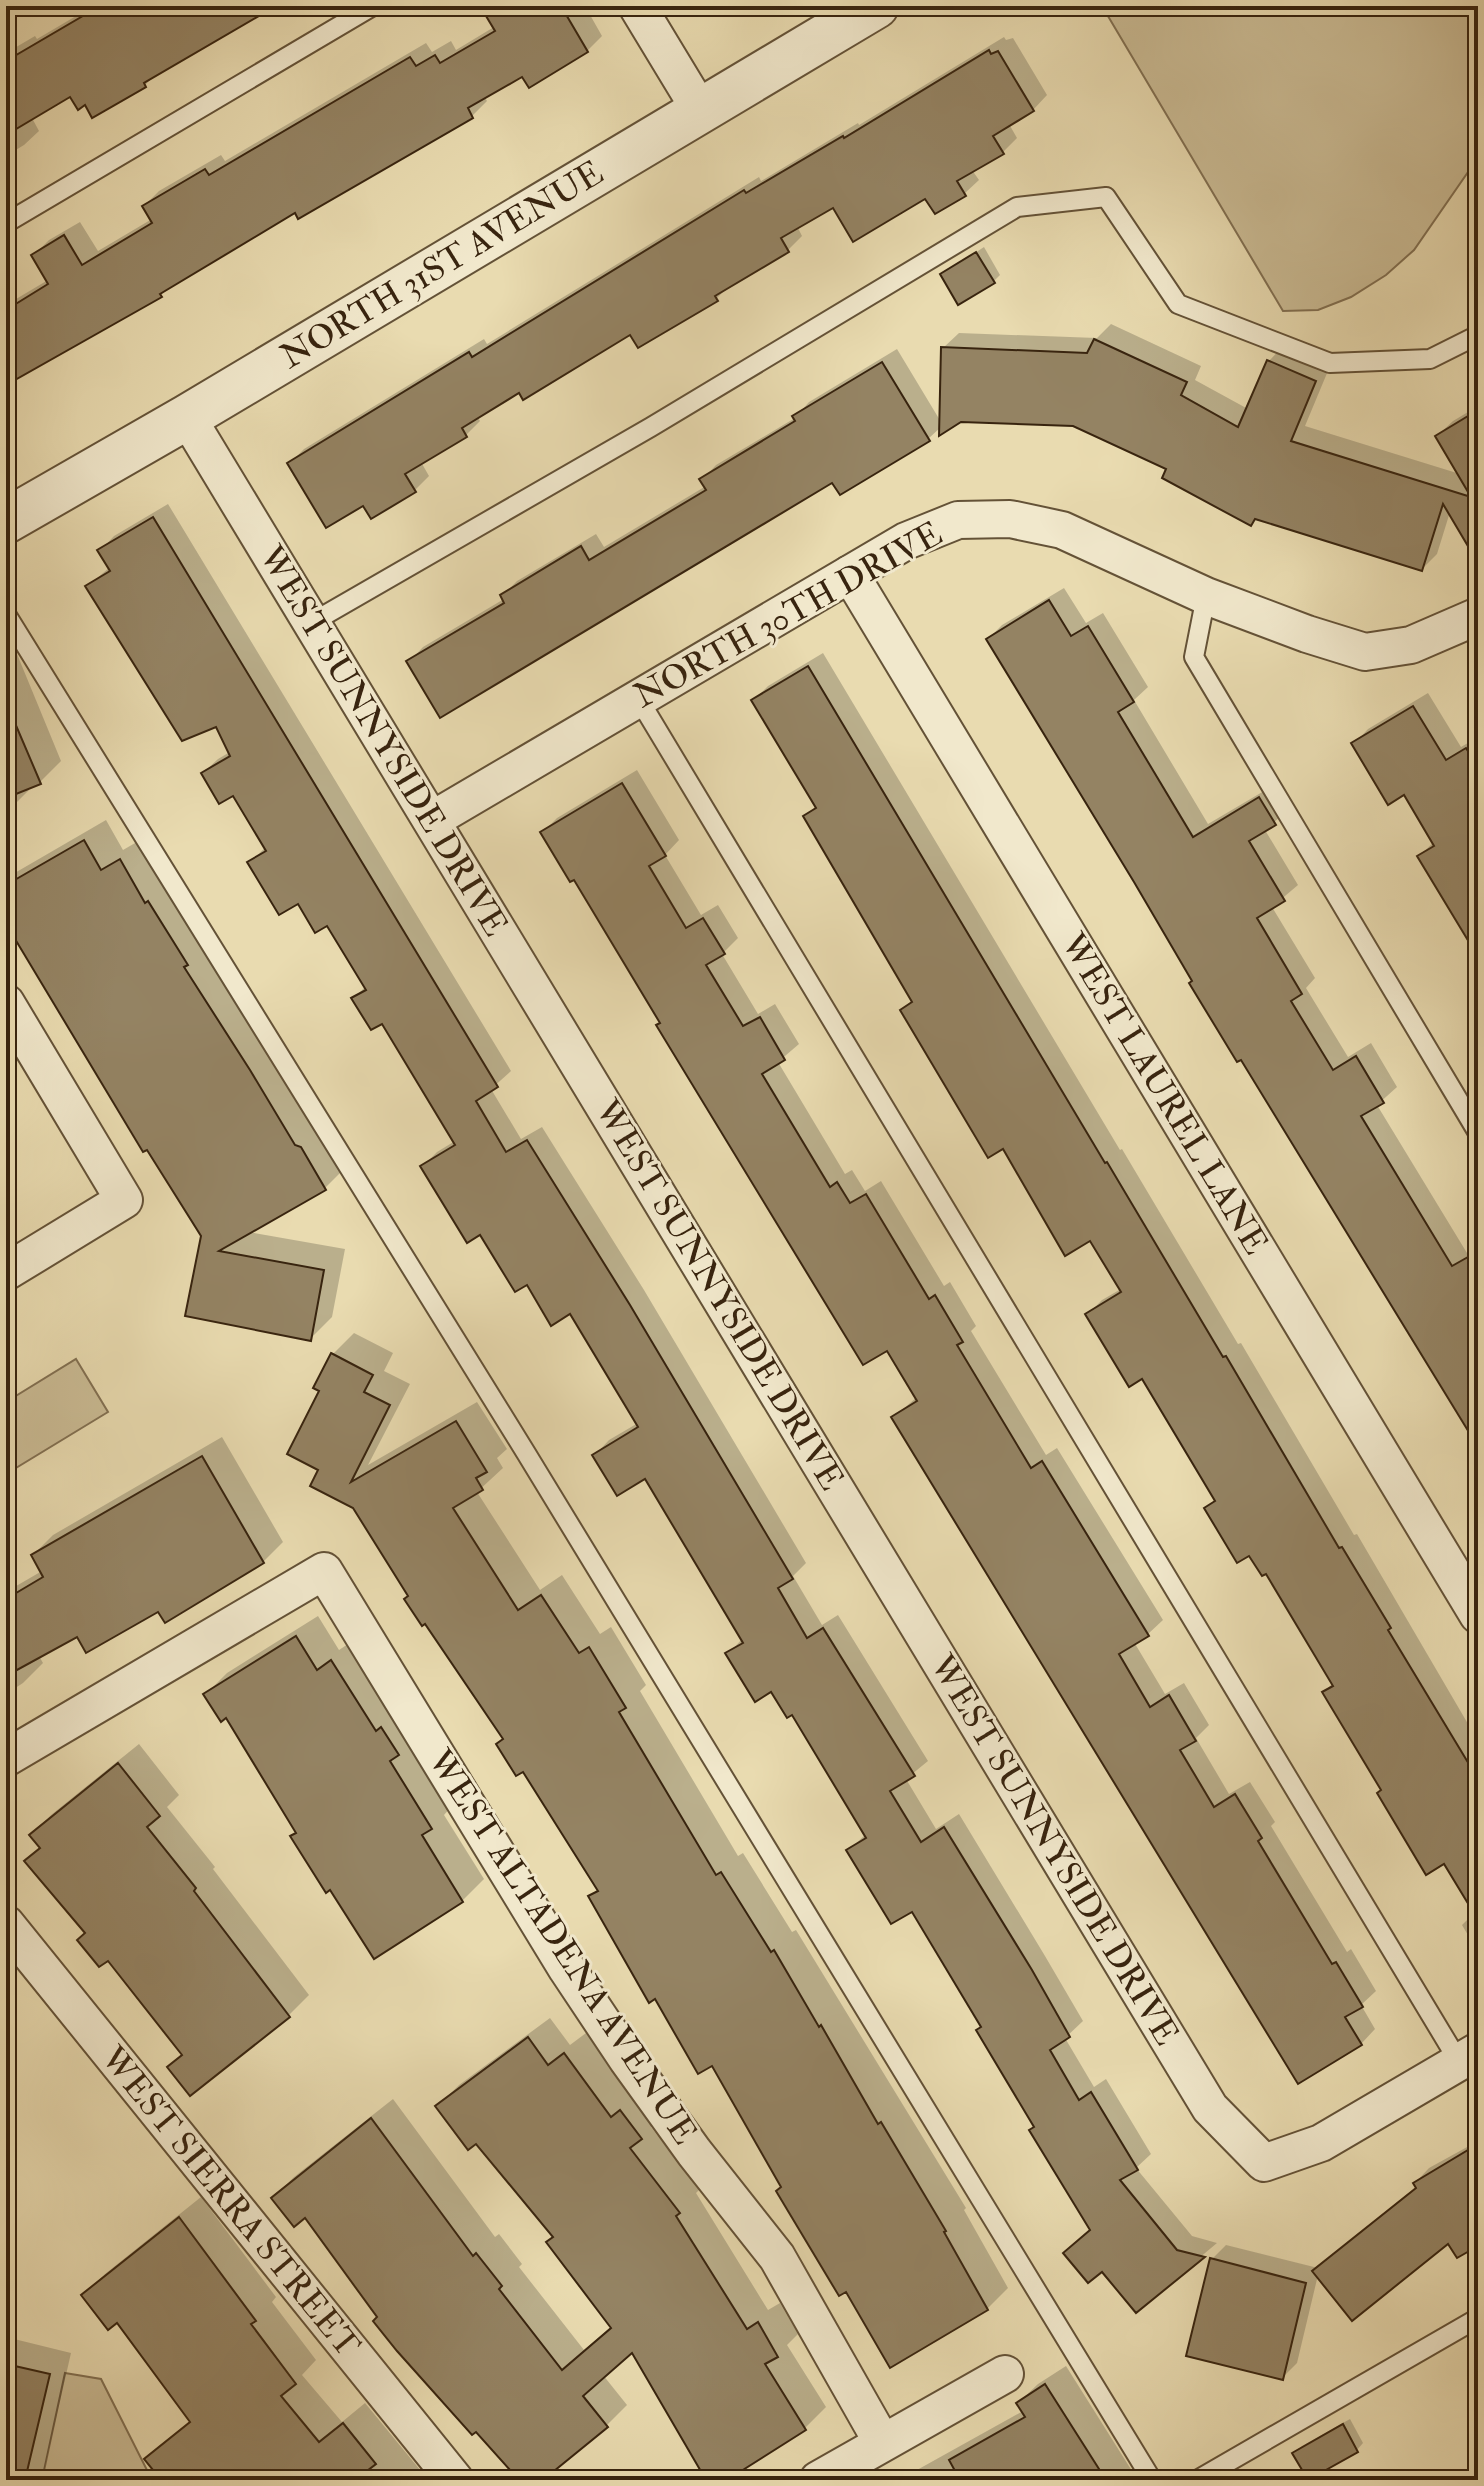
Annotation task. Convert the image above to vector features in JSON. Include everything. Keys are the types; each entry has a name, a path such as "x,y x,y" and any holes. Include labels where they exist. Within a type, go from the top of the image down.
{"street":[{"path":"637,6 700,110"},
{"name":"NORTH 31ST AVENUE","path":"6,521 187,417 876,6"},
{"name":"WEST SUNNYSIDE DRIVE","path":"187,417 1210,2108 1264,2163 1321,2143 1468,2056"},
{"name":"NORTH 30TH DRIVE","path":"432,820 906,541 958,520 1010,519 1062,530 1206,596 1365,652 1411,645 1474,627"},
{"name":"WEST LAUREL LANE","path":"850,574 1478,1615"},
{"path":"6,1003 124,1200 6,1272"},
{"name":"WEST ALTADENA AVENUE","path":"6,1758 324,1571 567,1969 694,2152 777,2257 882,2442"},
{"name":"WEST SIERRA STREET","path":"6,1924 455,2480"},
{"path":"818,2480 1005,2374"}],"lane":[{"path":"6,223 373,6"},
{"path":"311,623 664,419 1017,207 1106,197 1178,304 1330,363 1430,359 1478,335"},
{"path":"1206,596 1194,657 1478,1133"},
{"path":"6,614 518,1440 1152,2480"},
{"path":"638,698 1468,2056"},
{"path":"1197,2480 1478,2318"}],"shaded area":[{"path":"1102,6 1478,6 1478,148 1468,172 1414,250 1386,275 1351,297 1318,310 1283,311"},
{"path":"76,1359 108,1412 6,1474 6,1402"},
{"path":"65,2373 101,2379 152,2480 42,2480"}],"building":[{"path":"100,6 276,6 144,83 146,87 92,118 85,105 78,110 70,97 6,135 6,61"},
{"path":"480,6 561,6 588,52 529,88 522,77 468,108 473,118 298,219 295,213 160,294 162,297 6,385 6,310 48,284 31,255 64,235 82,265 152,223 142,206 205,169 209,175 410,57 416,66 435,55 440,63 495,31"},
{"path":"989,50 991,54 998,51 1034,111 993,136 1004,154 957,181 966,196 935,214 925,199 853,242 833,208 781,238 789,252 715,296 718,301 638,348 630,335 523,400 519,393 462,428 467,437 405,474 416,492 371,519 363,506 326,528 287,463 469,352 472,357 744,190 746,193 844,138"},
{"path":"976,252 995,283 958,305 940,274"},
{"path":"1094,339 1187,382 1181,395 1238,427 1267,360 1316,381 1291,441 1471,497 1435,436 1478,410 1478,563 1443,504 1422,571 1255,519 1251,526 1162,478 1166,469 1073,426 961,422 939,436 941,347 1087,353"},
{"path":"882,362 930,441 840,495 832,483 440,718 406,661 504,603 500,595 581,546 589,560 706,490 699,479 795,421 792,416"},
{"path":"153,517 498,1087 476,1101 506,1152 527,1140 630,1305 793,1579 778,1588 807,1638 823,1628 915,1776 890,1791 921,1842 944,1827 1032,1970 1070,2037 1050,2050 1079,2100 1091,2092 1138,2170 1120,2180 1177,2250 1205,2257 1136,2313 1102,2272 1088,2283 1063,2253 1090,2230 1029,2130 1034,2127 976,2030 981,2027 912,1912 891,1924 846,1850 866,1838 792,1715 787,1718 771,1692 755,1702 725,1653 743,1643 645,1479 617,1496 592,1455 638,1427 570,1314 551,1326 527,1285 515,1292 480,1235 467,1243 420,1166 455,1145 382,1024 371,1030 351,998 366,990 327,926 315,933 298,904 279,915 247,862 266,851 233,796 219,804 201,773 230,756 216,727 182,741 85,586 110,571 97,550"},
{"path":"1049,600 1071,636 1088,626 1134,702 1118,712 1193,837 1259,797 1276,825 1249,841 1285,901 1257,918 1302,994 1291,1001 1333,1070 1356,1056 1384,1103 1361,1116 1452,1266 1468,1257 1478,1273 1478,1447 1241,1060 1237,1062 1189,983 1192,981 1134,882 986,639"},
{"path":"808,666 1105,1163 1391,1628 1388,1630 1478,1779 1478,1920 1444,1864 1426,1875 1377,1793 1381,1790 1322,1692 1333,1686 1266,1574 1262,1576 1249,1556 1237,1563 1204,1508 1215,1501 1142,1379 1129,1387 1085,1314 1121,1292 1090,1241 1065,1256 1003,1149 988,1158 900,1010 912,1002 803,816 816,808 751,700"},
{"path":"6,702 41,784 6,798"},
{"path":"1413,706 1446,760 1466,748 1478,767 1478,957 1417,856 1434,846 1404,795 1388,805 1351,743"},
{"path":"622,783 666,856 649,866 686,928 703,918 725,954 706,965 743,1026 760,1017 785,1060 762,1074 830,1187 837,1182 850,1203 866,1194 929,1299 935,1295 963,1342 957,1345 1031,1468 1042,1461 1149,1636 1119,1654 1150,1707 1169,1695 1196,1741 1180,1750 1214,1807 1235,1794 1262,1838 1258,1841 1332,1964 1336,1962 1363,2007 1345,2017 1362,2045 1298,2084 891,1417 917,1401 887,1351 863,1365 656,1025 660,1023 574,880 570,882 540,832"},
{"path":"84,840 101,870 120,859 145,903 148,901 188,965 184,967 326,1190 219,1251 324,1270 311,1341 185,1316 201,1236 147,1150 143,1152 6,924 6,885"},
{"path":"331,1353 373,1375 364,1392 390,1405 351,1482 456,1421 487,1472 476,1478 483,1490 453,1508 518,1610 541,1595 579,1653 589,1647 626,1708 619,1712 716,1875 721,1872 771,1952 774,1950 819,2027 821,2025 878,2124 881,2122 946,2231 988,2310 890,2368 846,2292 839,2296 776,2191 781,2187 712,2066 698,2074 655,1999 649,2003 588,1896 598,1891 523,1772 516,1776 496,1744 503,1739 425,1624 422,1626 404,1599 408,1596 353,1508 310,1486 318,1470 287,1454 319,1391 313,1388"},
{"path":"202,1456 264,1563 165,1623 158,1612 86,1653 77,1637 6,1676 6,1599 43,1577 31,1555"},
{"path":"296,1636 317,1670 331,1660 376,1731 381,1727 399,1755 390,1761 432,1829 422,1835 463,1902 374,1959 330,1890 326,1893 290,1836 296,1833 226,1718 221,1722 203,1694"},
{"path":"118,1763 160,1816 147,1827 196,1888 194,1891 290,2017 190,2096 167,2067 182,2055 108,1961 99,1967 77,1940 85,1933 24,1861 40,1848 29,1835"},
{"path":"528,2037 548,2065 564,2053 611,2117 620,2110 642,2139 630,2148 680,2213 676,2216 747,2329 758,2322 778,2357 765,2364 806,2430 727,2480 706,2480 632,2353 583,2396 608,2427 543,2480 519,2480 476,2432 472,2435 397,2351 373,2321 377,2317 305,2218 294,2227 271,2198 371,2118 473,2256 476,2253 502,2286 499,2289 562,2370 611,2328 546,2242 553,2237 476,2144 468,2150 435,2106"},
{"path":"1478,2144 1478,2246 1457,2258 1448,2244 1352,2321 1312,2271 1416,2188 1413,2183"},
{"path":"179,2217 256,2321 251,2324 296,2384 281,2396 319,2442 343,2423 376,2464 355,2480 161,2480 144,2459 190,2422 117,2323 108,2330 81,2295"},
{"path":"1210,2258 1306,2283 1283,2380 1186,2356"},
{"path":"6,2364 50,2374 25,2480 6,2480"},
{"path":"1045,2384 1106,2480 960,2480 949,2460 1025,2417 1016,2403"},
{"path":"1343,2424 1358,2452 1308,2480 1292,2453"}]}
